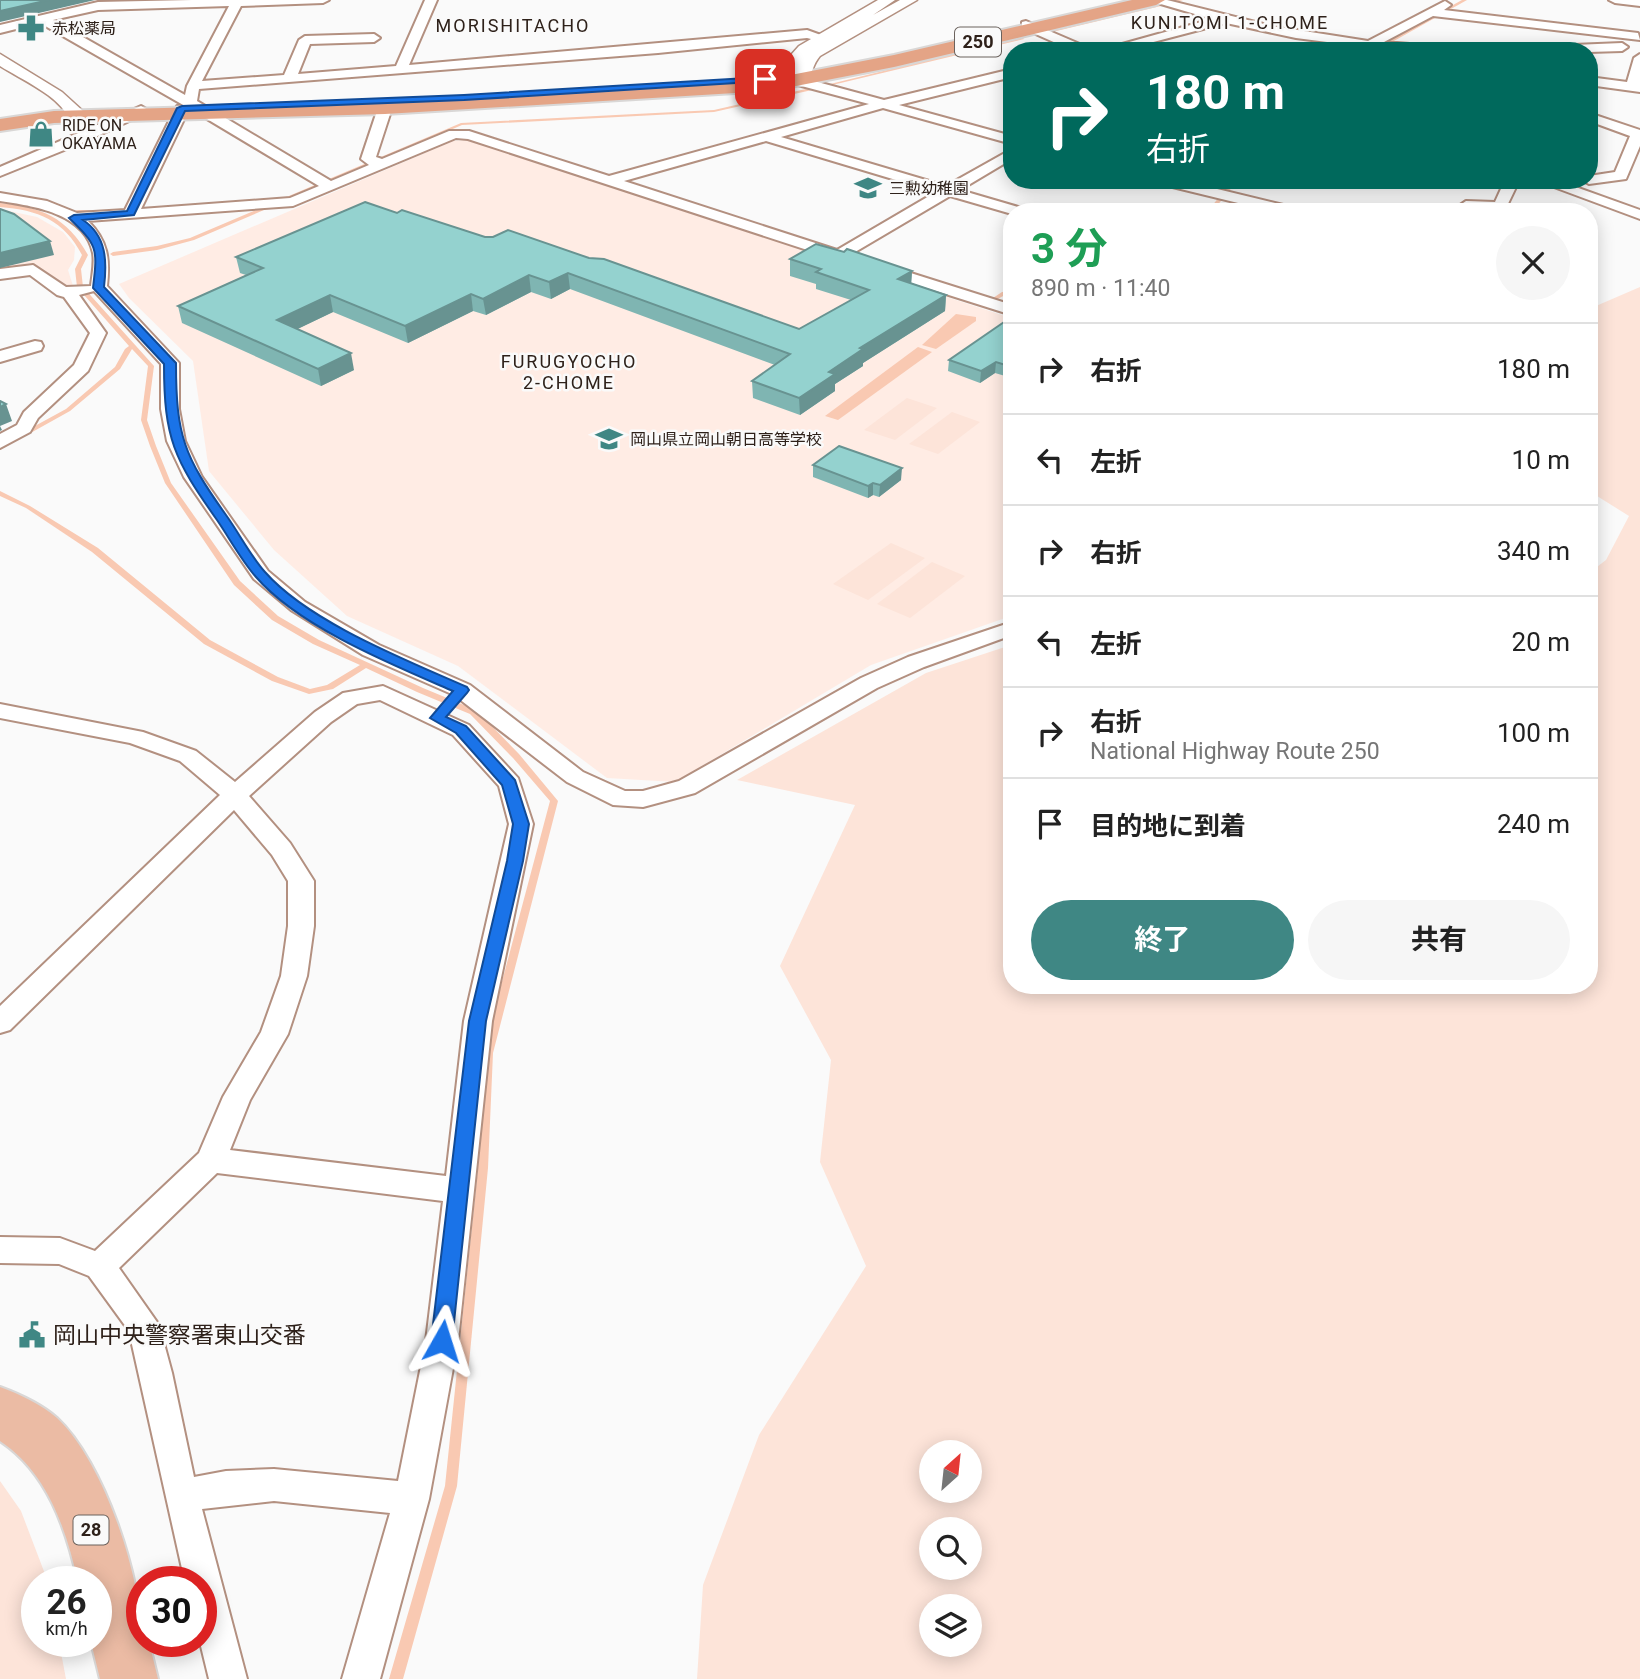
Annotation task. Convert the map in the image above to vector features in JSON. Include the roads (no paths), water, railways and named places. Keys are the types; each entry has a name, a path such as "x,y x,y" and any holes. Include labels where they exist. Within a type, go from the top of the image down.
{"highway":[{"name":"250","path":"6,119 191,109 386,105 770,85 799,76 1030,27 1131,0"},
{"name":"250","path":"799,76 1154,0"},
{"path":"6,119 47,105 56,95"}],"main road":[{"name":"28","path":"0,1412 38,1436 75,1486 100,1555 129,1679"}],"street":[{"path":"0,29 98,6 323,0"},
{"path":"377,163 386,105 399,69 431,0"},
{"path":"888,0 796,55 790,65 799,76 881,104 1003,138"},
{"path":"799,76 810,58 910,0"},
{"path":"1154,0 1228,19 1341,42"},
{"path":"1382,42 1437,13 1455,0"},
{"path":"1615,0 1640,3"},
{"path":"131,213 191,109 193,86 237,2"},
{"path":"1437,13 1639,41"},
{"path":"41,19 191,109 327,184"},
{"path":"1137,42 1228,19"},
{"path":"1030,27 1064,42"},
{"path":"193,86 658,49 807,34 822,38"},
{"path":"848,66 827,55 849,36"},
{"path":"290,77 305,40 374,38"},
{"path":"1598,44 1639,41"},
{"path":"0,58 56,95 76,114"},
{"path":"1598,82 1636,87 1640,58"},
{"path":"610,180 881,104 1003,75"},
{"path":"984,79 1003,84"},
{"path":"0,172 136,113"},
{"path":"1598,120 1639,134 1621,176 1598,179"},
{"path":"74,218 284,204 377,163 454,134 469,135 1003,305"},
{"path":"765,137 1003,207"},
{"path":"839,255 1003,159"},
{"path":"1196,189 1256,203"},
{"path":"1571,189 1640,215"},
{"path":"0,197 49,207 86,226 99,246 102,263 96,288"},
{"path":"0,274 33,270 63,292 96,288"},
{"path":"96,288 170,363 170,409 176,441 193,477 261,575 298,606 371,650 450,703 575,777 621,799 643,799 687,787 869,683 916,662 1003,631"},
{"path":"0,442 23,428 30,416 82,367 91,352 99,333 71,293"},
{"path":"0,356 35,346"},
{"path":"0,1023 234,795 323,717 351,698 383,692 450,703"},
{"path":"361,1679 412,1499 442,1341 478,1021 521,824 510,784 461,730 450,703"},
{"path":"0,711 135,737 188,756 234,795 281,849 301,881 301,926 295,976 274,1034 237,1097 211,1160 100,1267"},
{"path":"211,1160 458,1189"},
{"path":"5,1246 60,1251 100,1267 142,1325 156,1373 181,1496 228,1679"},
{"path":"181,1496 226,1488 274,1485 412,1499"}],"waterway":[{"path":"1171,2 1181,0"},
{"path":"1388,42 1465,0"},
{"path":"1048,32 1160,5"},
{"path":"1006,42 1022,38"},
{"path":"824,86 1003,43"},
{"path":"113,254 157,248 192,239 461,124 714,111 810,89"},
{"path":"1217,203 1228,189"},
{"path":"0,205 39,212 61,224 79,243 85,255 78,269 80,287 151,366 144,420 168,483 237,583 275,618 316,642 366,665"},
{"path":"77,212 94,212"},
{"path":"996,298 1003,294"},
{"path":"0,448 68,410 118,368 128,349 133,346"},
{"path":"0,493 28,507 95,550 207,642 275,679 309,692 330,687 366,665"},
{"path":"366,665 473,712 516,756 554,801 488,1053 483,1168 451,1486 396,1679"}],"place":[{"name":"赤松薬局","path":"31,28"},
{"name":"RIDE ON OKAYAMA","path":"41,134"},
{"name":"三勲幼稚園","path":"868,188"},
{"name":"岡山県立岡山朝日高等学校","path":"609,439"},
{"name":"岡山中央警察署東山交番","path":"32,1335"}],"district":[{"name":"KUNITOMI 1-CHOME","path":"1230,23"},
{"name":"MORISHITACHO","path":"513,26"},
{"name":"FURUGYOCHO 2-CHOME","path":"569,372"}]}
